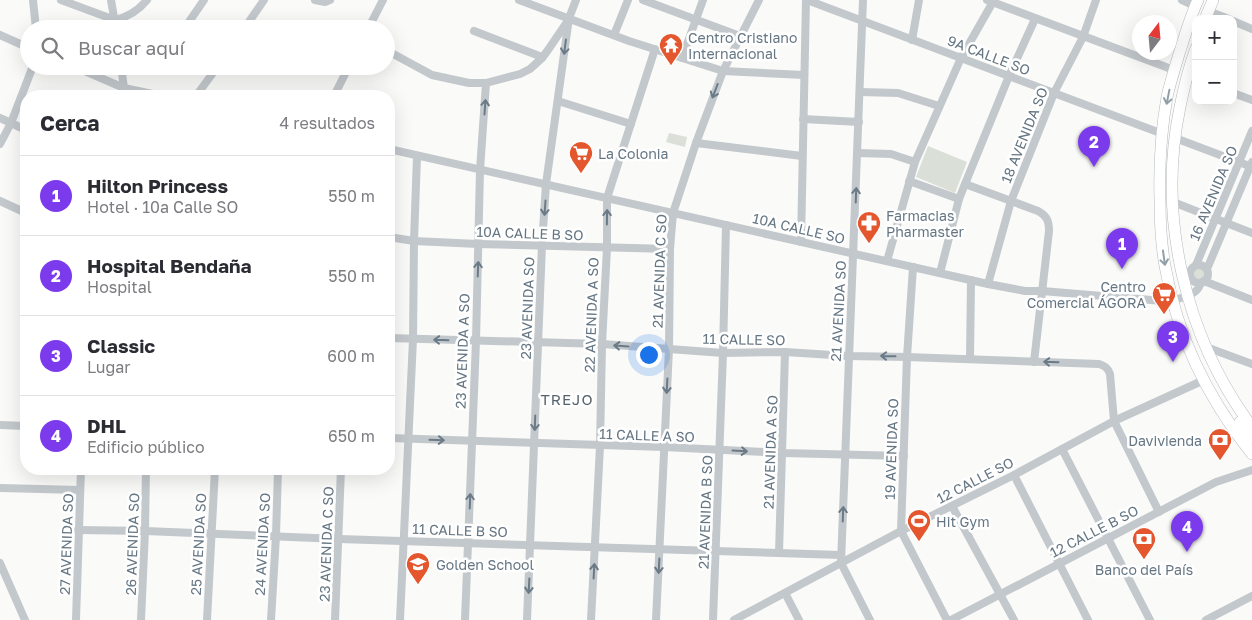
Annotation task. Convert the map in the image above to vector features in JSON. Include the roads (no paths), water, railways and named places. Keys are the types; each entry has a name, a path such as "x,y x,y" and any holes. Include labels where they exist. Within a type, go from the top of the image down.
{"highway":[{"path":"1197,3 1167,96 1159,168 1162,244 1173,300 1192,355 1220,409 1252,454"},
{"path":"1186,33 1187,40 1180,64 1181,70 1191,76"},
{"path":"1194,60 1191,76 1180,108 1173,158 1173,202 1177,243 1186,275 1187,296 1206,347 1218,372 1228,403 1252,439"},
{"path":"1163,134 1169,137 1170,151 1173,158"},
{"path":"1218,372 1248,416 1252,427"}],"street":[{"path":"33,0 35,20"},
{"path":"61,0 104,20"},
{"path":"111,0 114,20"},
{"path":"122,20 135,12 147,0"},
{"path":"190,20 204,0"},
{"path":"250,20 264,0"},
{"path":"315,0 325,2 330,0"},
{"path":"373,20 383,0"},
{"path":"519,0 614,35 723,71 804,75"},
{"name":"23 AVENIDA SO","path":"527,620 546,184 569,18 576,0"},
{"path":"614,35 628,0"},
{"path":"643,0 740,36"},
{"path":"682,58 703,0"},
{"name":"21 AVENIDA C SO","path":"656,620 670,349 670,249 673,213 696,143 723,71 759,0"},
{"path":"801,242 807,0"},
{"name":"9A CALLE SO","path":"807,0 1163,134"},
{"name":"21 AVENIDA SO","path":"841,559 863,0"},
{"path":"912,40 919,0"},
{"name":"18 AVENIDA SO","path":"988,284 1011,201 1054,93 1083,36 1096,0"},
{"path":"1182,0 1197,3"},
{"path":"888,261 915,162 961,58 991,1 1034,19 1174,70"},
{"path":"395,55 432,75 469,82 486,83 520,74 530,69 542,58 569,18"},
{"path":"940,273 959,199 1034,19"},
{"path":"1237,22 1252,28"},
{"path":"474,31 542,58"},
{"path":"0,36 20,44"},
{"name":"22 AVENIDA A SO","path":"591,620 600,446 607,198 655,49"},
{"path":"24,90 30,75"},
{"path":"94,75 134,90"},
{"path":"122,75 124,88"},
{"path":"200,90 211,75"},
{"path":"337,90 344,75"},
{"name":"23 AVENIDA A SO","path":"465,620 476,341 480,170 486,83"},
{"path":"860,92 898,93 939,106"},
{"path":"1237,94 1252,100"},
{"path":"0,144 20,100"},
{"path":"558,101 631,124"},
{"path":"0,118 20,127"},
{"path":"803,119 859,122"},
{"name":"16 AVENIDA SO","path":"1196,265 1252,131"},
{"path":"1175,138 1252,165"},
{"path":"696,143 802,156"},
{"name":"10A CALLE SO","path":"395,150 1025,291 1164,301 1187,296 1197,290 1203,282"},
{"path":"858,153 891,154 915,162"},
{"path":"400,620 413,339 417,156"},
{"name":"16 AVENIDA SO","path":"1207,269 1252,165"},
{"path":"909,182 959,199"},
{"path":"965,184 1038,211 1047,218 1049,223 1034,362"},
{"path":"0,201 20,210"},
{"path":"1173,202 1252,233"},
{"name":"21 AVENIDA B SO","path":"713,620 726,225"},
{"name":"10A CALLE B SO","path":"395,238 414,241 478,244 670,249"},
{"path":"1203,282 1208,277 1207,269 1202,265 1196,265 1186,275 1192,280 1198,283 1203,282 1252,300"},
{"name":"19 AVENIDA SO","path":"913,267 907,357 901,531 949,620"},
{"path":"970,359 972,280"},
{"name":"11 CALLE SO","path":"395,338 602,344 723,353 785,352 848,356 1099,364 1109,370 1114,421"},
{"path":"1206,347 1252,364"},
{"name":"21 AVENIDA A SO","path":"779,553 785,352"},
{"name":"12 CALLE SO","path":"734,620 785,593 841,559 1014,475 1114,421 1204,380"},
{"path":"1114,421 1159,512"},
{"path":"0,425 20,426"},
{"name":"11 CALLE A SO","path":"395,438 904,456"},
{"path":"1062,449 1150,620"},
{"name":"12 CALLE B SO","path":"949,620 1216,482 1252,470"},
{"name":"27 AVENIDA SO","path":"76,620 81,475"},
{"name":"26 AVENIDA SO","path":"141,620 146,475"},
{"name":"25 AVENIDA SO","path":"207,620 215,475"},
{"name":"24 AVENIDA SO","path":"271,620 278,475"},
{"name":"23 AVENIDA C SO","path":"335,620 342,475"},
{"path":"1014,475 1088,620"},
{"path":"0,488 80,490"},
{"path":"952,506 1014,620"},
{"name":"11 CALLE B SO","path":"78,530 779,553 841,559"},
{"path":"841,559 870,620"},
{"path":"0,563 25,620"},
{"path":"785,593 799,620"},
{"path":"1206,620 1252,596"}],"place":[{"name":"Centro Cristiano Internacional","path":"671,66"},
{"name":"Hospital Bendaña","path":"1094,167"},
{"name":"La Colonia","path":"581,174"},
{"name":"Farmacias Pharmaster","path":"869,244"},
{"name":"Hilton Princess","path":"1122,269"},
{"name":"Centro Comercial ÁGORA","path":"1164,315"},
{"name":"Classic","path":"1173,362"},
{"name":"Davivienda","path":"1220,461"},
{"name":"Hit Gym","path":"919,542"},
{"name":"DHL","path":"1187,552"},
{"name":"Banco del País","path":"1144,560"},
{"name":"Golden School","path":"418,585"}],"district":[{"name":"TREJO","path":"567,399"}]}
